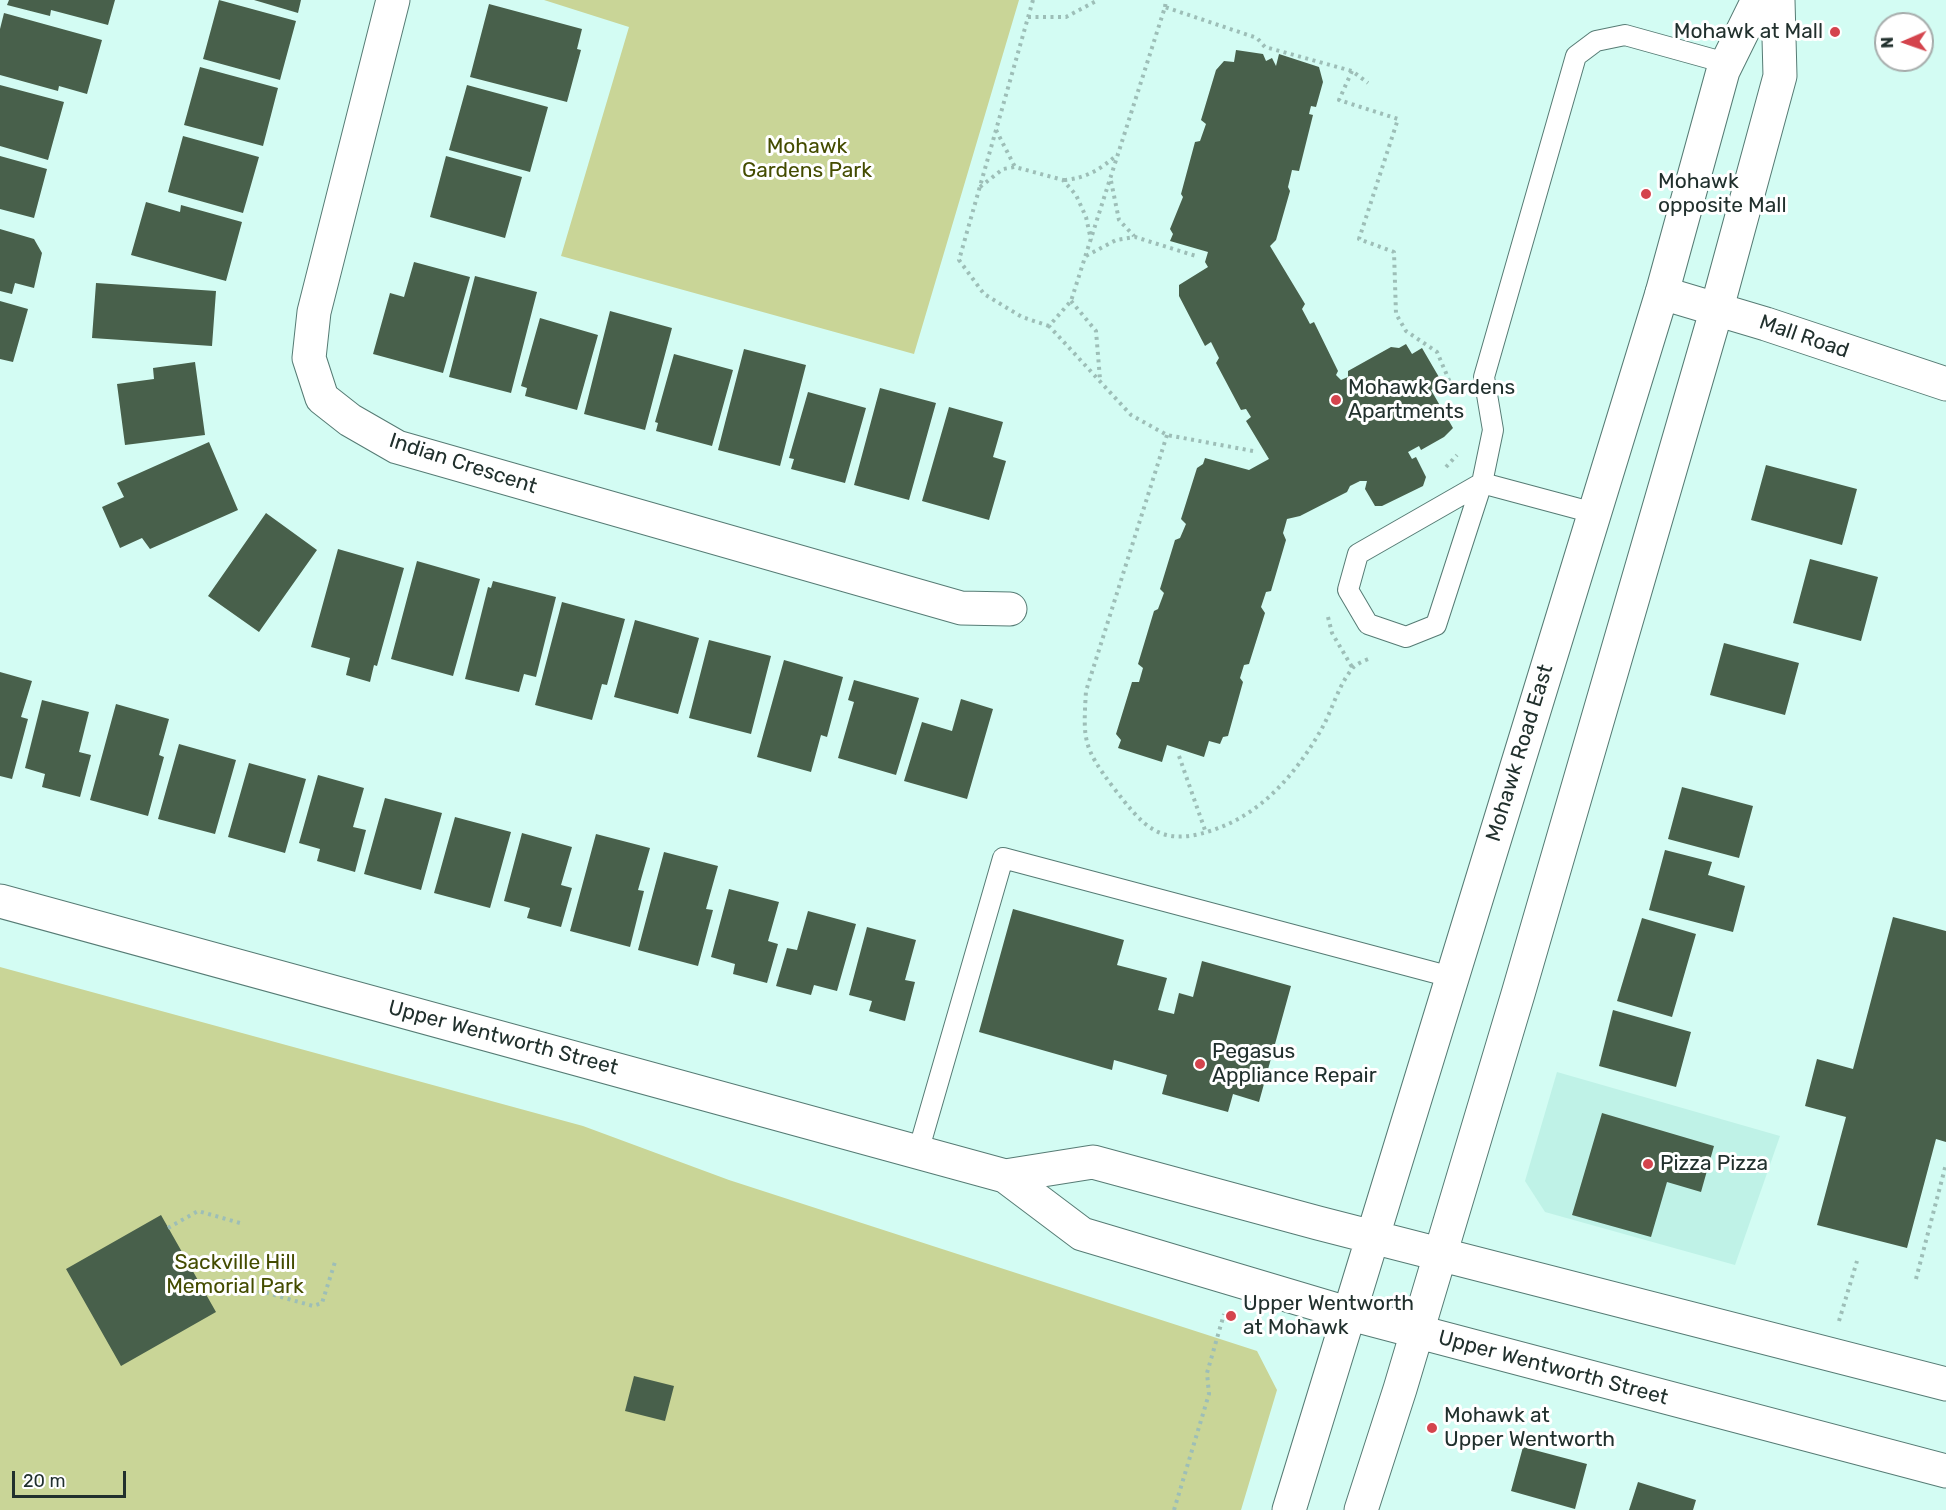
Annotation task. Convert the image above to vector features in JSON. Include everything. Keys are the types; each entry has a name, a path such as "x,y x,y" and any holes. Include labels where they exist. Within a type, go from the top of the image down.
{"main road":[{"name":"Indian Crescent","path":"393,0 314,312 309,358 321,398 350,420 397,447 961,608 1010,609"},
{"name":"Mohawk Road East","path":"1289,1510 1347,1314 1662,293 1726,63 1758,0"},
{"path":"1361,1510 1441,1254 1717,308 1780,76 1778,0"},
{"name":"Mall Road","path":"1662,293 1717,308 1946,384"},
{"name":"Upper Wentworth Street","path":"0,901 1005,1176 1082,1234 1234,1278 1347,1314 1946,1471"},
{"name":"Upper Wentworth Street","path":"1005,1176 1093,1162 1946,1384"}],"lane":[{"path":"1594,513 1482,483 1358,554 1348,590 1368,624 1406,637 1437,625 1482,483 1492,430 1484,377 1576,56 1596,41 1626,35 1726,63"},
{"path":"918,1152 1003,858 1451,977"}],"path":[{"path":"1033,0 959,260 984,294 1022,317 1049,326 1131,415 1167,435 1252,451"},
{"path":"1028,17 1066,17 1098,0"},
{"path":"1049,326 1071,301 1166,0"},
{"path":"1165,7 1257,38 1265,47 1352,71 1368,83"},
{"path":"1352,71 1339,100 1398,119 1359,239 1394,252 1396,314 1406,330 1437,352 1457,399"},
{"path":"996,129 1015,167"},
{"path":"980,187 1003,170 1015,167 1063,180 1080,178 1099,170 1118,154"},
{"path":"1063,180 1076,195 1086,217 1091,242"},
{"path":"1110,181 1119,220 1135,237"},
{"path":"1086,256 1116,240 1135,237 1196,256"},
{"path":"1071,301 1096,331 1100,380"},
{"path":"1167,435 1086,691 1084,729 1090,757 1142,824 1159,834 1193,837 1233,824 1286,782 1321,730 1352,667 1370,658 1382,658"},
{"path":"1443,472 1461,449"},
{"path":"1326,613 1332,633 1352,667"},
{"path":"1179,756 1206,833"},
{"path":"1916,1279 1946,1164"},
{"path":"168,1228 198,1211 240,1224"},
{"path":"1829,1352 1857,1261"},
{"path":"208,1285 225,1281 313,1306 322,1303 335,1262"},
{"path":"1174,1510 1209,1394 1207,1373 1234,1278"}],"shaded area":[{"path":"1557,1072 1780,1136 1735,1265 1545,1212 1525,1181"}],"green space":[{"name":"Mohawk Gardens Park","path":"544,0 1019,0 914,354 561,256 629,27"},
{"name":"Sackville Hill Memorial Park","path":"0,967 583,1126 729,1180 1257,1351 1277,1390 1241,1510 0,1510"}],"building":[{"path":"9,0 115,0 108,25 51,10 50,16 7,5"},
{"path":"219,0 296,21 280,80 203,59"},
{"path":"254,0 301,0 298,13"},
{"path":"489,4 582,29 577,49 581,50 567,102 470,77"},
{"path":"4,13 102,40 87,94 59,86 58,91 0,75 0,29"},
{"name":"Mohawk Gardens Apartments","path":"1236,50 1263,54 1266,61 1272,58 1276,66 1279,54 1319,67 1323,82 1316,107 1311,106 1309,114 1313,115 1299,171 1292,170 1288,187 1290,191 1276,240 1270,246 1305,304 1302,309 1310,324 1314,322 1338,371 1336,375 1341,380 1348,377 1348,371 1391,347 1399,348 1406,344 1412,354 1422,348 1443,384 1431,390 1453,428 1444,437 1421,450 1419,446 1408,452 1412,459 1416,457 1426,477 1423,486 1382,506 1375,506 1365,489 1367,481 1360,481 1350,486 1347,492 1300,516 1287,519 1283,533 1286,540 1271,591 1266,592 1261,607 1265,613 1249,664 1244,665 1240,678 1243,682 1228,736 1223,737 1220,744 1209,741 1204,757 1167,745 1162,762 1118,748 1121,740 1116,734 1132,682 1139,682 1143,668 1138,664 1154,611 1158,609 1164,593 1160,589 1175,540 1180,538 1186,524 1181,519 1197,468 1203,464 1205,458 1249,470 1269,459 1246,421 1251,417 1246,409 1241,410 1216,363 1219,358 1211,342 1205,346 1179,296 1179,285 1208,267 1205,262 1208,252 1170,241 1173,234 1170,229 1183,197 1181,194 1195,142 1200,141 1206,124 1201,120 1216,70 1224,61 1234,62"},
{"path":"200,67 278,88 263,146 184,125"},
{"path":"0,85 64,102 48,160 0,146"},
{"path":"467,85 548,107 530,172 449,150"},
{"path":"183,136 259,157 243,213 168,192"},
{"path":"0,156 47,169 34,218 0,209"},
{"path":"446,156 522,177 505,238 430,217"},
{"path":"146,202 180,212 181,205 242,222 226,281 131,255"},
{"path":"0,229 34,239 42,253 34,288 15,283 12,294 0,291"},
{"path":"414,262 470,277 443,373 373,354 390,293 404,297"},
{"path":"475,276 537,292 511,393 449,377"},
{"path":"96,283 216,291 212,346 92,338"},
{"path":"0,301 28,309 13,362 0,359"},
{"path":"610,311 672,328 645,430 584,414"},
{"path":"540,318 598,335 577,410 525,396 527,388 521,386"},
{"path":"744,349 806,365 780,466 718,450"},
{"path":"674,354 733,370 712,446 656,431 658,423 655,422"},
{"path":"195,362 205,435 125,445 117,384 154,379 153,368"},
{"path":"880,388 936,403 909,500 854,485"},
{"path":"808,392 866,408 845,483 791,469 794,459 789,458"},
{"path":"949,407 1003,422 993,457 1006,461 989,520 922,501"},
{"path":"209,442 238,510 150,549 142,538 120,548 102,507 124,497 117,483"},
{"path":"1766,465 1857,489 1842,545 1751,520"},
{"path":"266,513 317,550 259,632 208,596"},
{"path":"338,549 404,568 377,666 374,665 370,682 346,675 350,658 311,647"},
{"path":"1810,559 1878,577 1861,641 1793,623"},
{"path":"417,561 480,579 453,676 391,659"},
{"path":"493,581 556,597 536,677 524,674 519,692 465,679 488,587 491,588"},
{"path":"562,602 625,619 607,685 602,684 592,720 535,705"},
{"path":"635,620 699,638 678,714 614,697"},
{"path":"709,640 771,656 751,734 689,718"},
{"path":"1724,643 1799,663 1785,715 1710,695"},
{"path":"784,660 843,677 827,737 821,735 811,772 757,757"},
{"path":"0,672 32,681 21,717 28,719 12,779 0,776"},
{"path":"854,680 919,698 896,775 838,758 854,702 848,700"},
{"path":"961,699 993,709 967,799 904,781 922,722 952,731"},
{"path":"42,700 89,712 79,752 91,755 80,797 42,787 45,774 25,768"},
{"path":"116,704 169,719 159,755 164,757 148,816 90,800"},
{"path":"179,744 236,760 215,834 158,819"},
{"path":"249,763 306,779 285,853 228,837"},
{"path":"318,775 364,788 353,827 366,830 355,872 317,861 320,849 299,843"},
{"path":"1682,787 1753,806 1739,858 1668,839"},
{"path":"385,798 442,813 421,890 364,874"},
{"path":"455,817 511,832 490,908 434,893"},
{"path":"522,833 572,847 561,885 572,888 561,927 527,918 530,908 504,901"},
{"path":"596,834 650,848 638,890 644,891 630,947 570,931"},
{"path":"1665,850 1712,862 1708,875 1745,886 1733,932 1649,910"},
{"path":"664,852 718,866 706,909 713,910 698,966 638,950"},
{"path":"729,889 779,902 768,941 778,944 767,983 733,974 735,964 711,957"},
{"path":"1013,909 1124,940 1117,965 1167,978 1158,1010 1174,1014 1179,993 1193,997 1202,961 1291,986 1259,1102 1233,1094 1228,1112 1162,1094 1167,1075 1114,1060 1112,1070 979,1032"},
{"path":"808,911 856,924 837,991 814,985 811,995 776,986 787,948 797,950"},
{"path":"1893,917 1946,931 1946,1142 1936,1139 1907,1248 1817,1225 1846,1117 1805,1106 1817,1059 1853,1069"},
{"path":"1642,918 1696,934 1672,1017 1617,1001"},
{"path":"867,927 916,940 905,980 915,982 905,1021 869,1011 872,1001 849,995"},
{"path":"1613,1010 1691,1032 1676,1087 1599,1066"},
{"name":"Pizza Pizza","path":"1602,1113 1714,1146 1701,1192 1667,1182 1651,1237 1572,1215"},
{"path":"161,1215 216,1312 121,1366 66,1269"},
{"path":"634,1376 674,1386 665,1421 625,1411"},
{"path":"1523,1447 1587,1464 1575,1509 1511,1491"},
{"path":"1638,1482 1696,1500 1693,1510 1629,1510"}],"place":[{"name":"Mohawk at Mall","path":"1835,32"},
{"name":"Mohawk opposite Mall","path":"1646,194"},
{"name":"Mohawk Gardens Apartments","path":"1336,400"},
{"name":"Pegasus Appliance Repair","path":"1200,1064"},
{"name":"Pizza Pizza","path":"1648,1164"},
{"name":"Upper Wentworth at Mohawk","path":"1231,1316"},
{"name":"Mohawk at Upper Wentworth","path":"1432,1428"}]}
